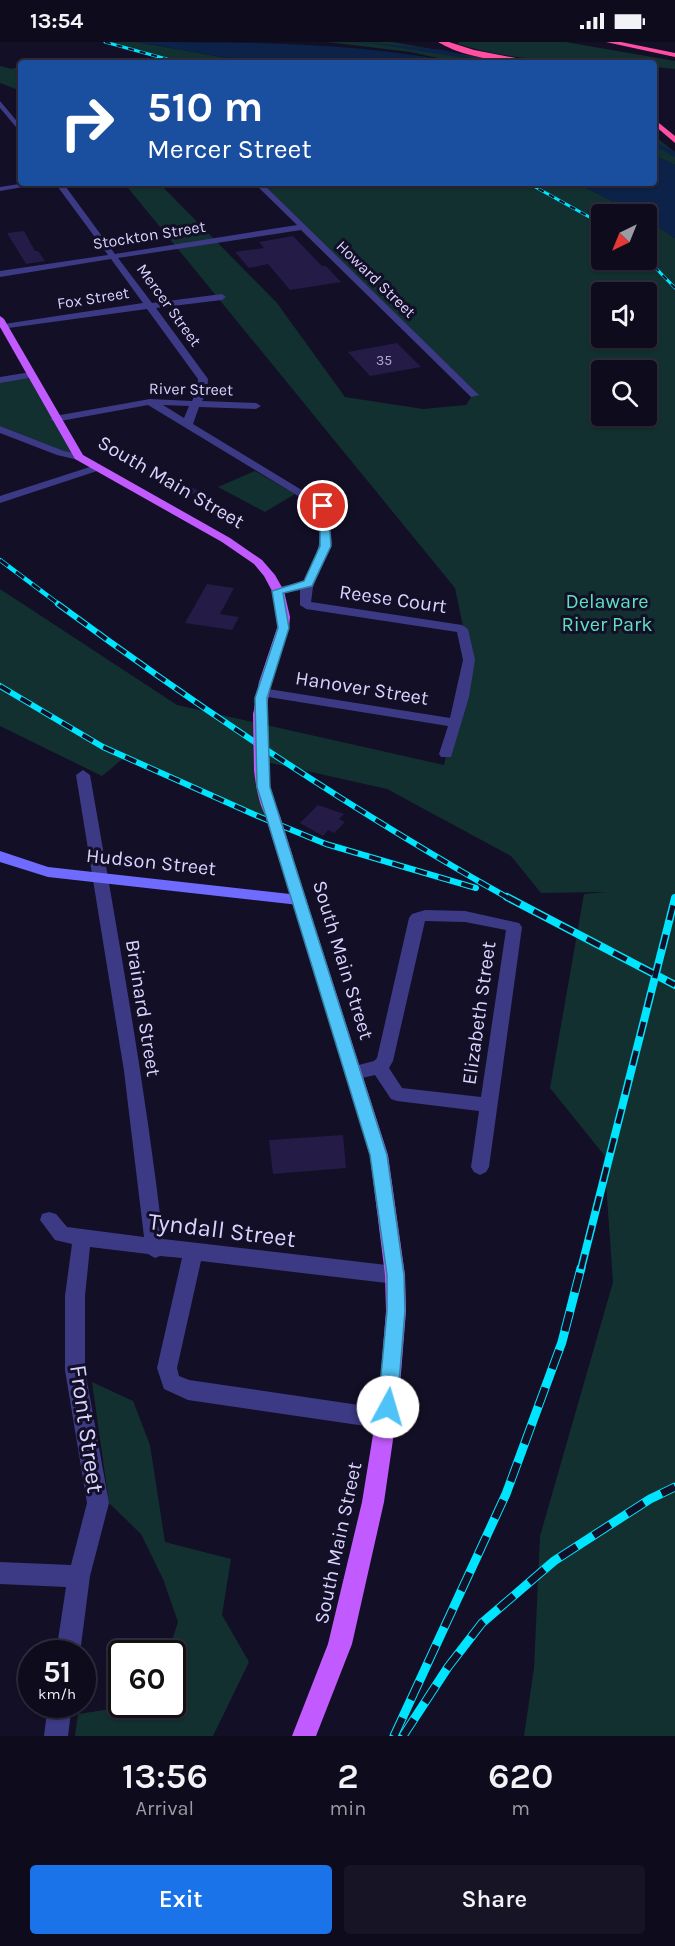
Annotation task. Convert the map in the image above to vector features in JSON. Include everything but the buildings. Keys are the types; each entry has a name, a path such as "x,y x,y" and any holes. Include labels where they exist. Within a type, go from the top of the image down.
{"highway":[{"path":"442,42 473,52 520,60"},
{"path":"610,42 675,55"},
{"path":"647,42 675,48"},
{"path":"657,124 675,140"}],"main road":[{"name":"South Main Street","path":"2,323 55,419 79,457 245,553 258,562 278,591 283,628 262,693 261,769 264,787 379,1155 395,1275 396,1311 386,1419 373,1502 345,1626 329,1675 304,1736"}],"street":[{"path":"0,103 18,127"},
{"path":"0,120 18,118"},
{"path":"0,189 21,186"},
{"name":"Mercer Street","path":"61,186 203,379 204,386 189,415 188,424"},
{"name":"Howard Street","path":"261,186 474,395"},
{"name":"Stockton Street","path":"0,274 302,227"},
{"name":"Fox Street","path":"2,323 222,297"},
{"path":"0,380 31,375"},
{"path":"150,402 323,506 326,546 309,584 278,591"},
{"name":"River Street","path":"55,419 150,402 256,406"},
{"path":"0,429 61,453 79,457"},
{"path":"0,500 96,468"},
{"name":"Reese Court","path":"309,584 304,603 309,607 462,628 469,660 455,723"},
{"name":"Hanover Street","path":"262,693 455,723"},
{"path":"446,754 455,723"},
{"name":"Brainard Street","path":"83,775 148,1170 155,1249"},
{"name":"Hudson Street","path":"0,856 31,868 299,900"},
{"name":"Elizabeth Street","path":"480,1167 489,1105 504,996 514,927 499,923 429,915 417,918 388,1051 385,1061 379,1067 397,1094 489,1105"},
{"path":"353,1073 379,1067"},
{"name":"Tyndall Street","path":"49,1220 62,1234 82,1238 155,1249 395,1275"},
{"name":"Front Street","path":"70,1640 79,1575 98,1503 75,1370 75,1296 82,1238"},
{"path":"192,1253 167,1368 171,1382 188,1390 386,1419"},
{"path":"0,1573 79,1575"},
{"path":"56,1736 58,1718"}],"green space":[{"path":"110,42 137,42 238,60 167,60 170,59"},
{"path":"327,42 392,42 496,60 447,60 410,52"},
{"path":"459,42 566,42 675,61 675,69 657,67 657,60 530,59 482,51 458,44"},
{"path":"0,66 12,69 18,67 18,90 0,83"},
{"path":"657,138 675,152 675,165 657,156"},
{"name":"Delaware River Park","path":"126,186 162,186 277,303 345,397 423,409 466,405 475,391 261,186 582,186 618,204 591,204 591,270 657,270 657,226 675,238 675,1736 524,1736 534,1668 540,1536 613,1282 604,1155 550,1088 584,894 606,892 541,893 511,856 387,789 262,761 270,820 125,757 102,776 0,726 0,589 177,705 444,765 469,655 455,588"},
{"path":"31,375 79,457 0,426 0,381"},
{"path":"255,471 295,494 265,512 218,487"},
{"path":"92,1382 133,1401 150,1445 165,1542 231,1559 222,1615 249,1662 213,1736 75,1736 77,1718 96,1718 96,1711 108,1709 108,1718 186,1718 186,1640 172,1640 178,1622 163,1579 141,1534 109,1503"}],"water":[{"path":"137,42 259,43 341,47 444,60 238,60"},
{"path":"657,156 675,165 675,238 657,226 657,204 618,204 582,186 657,186"}],"waterway":[{"path":"368,42 443,52 478,60"},
{"path":"657,145 675,155"}],"railway":[{"path":"105,42 170,60"},
{"path":"533,186 591,218"},
{"path":"657,269 675,288"},
{"path":"0,560 60,605"},
{"path":"58,604 279,758 393,831 510,899"},
{"path":"0,686 103,747 253,814 326,844 476,888"},
{"path":"507,897 656,975"},
{"path":"656,975 675,898"},
{"path":"581,1269 656,975"},
{"path":"656,975 675,985"},
{"path":"394,1736 506,1494 562,1342 581,1268"},
{"path":"403,1736 448,1667 482,1623 554,1561 650,1499 675,1487"}],"route":[{"path":"323,506 326,546 309,584 278,591 284,617 283,628 261,698 261,769 264,787 379,1155 395,1275 396,1311 388,1407"}]}
